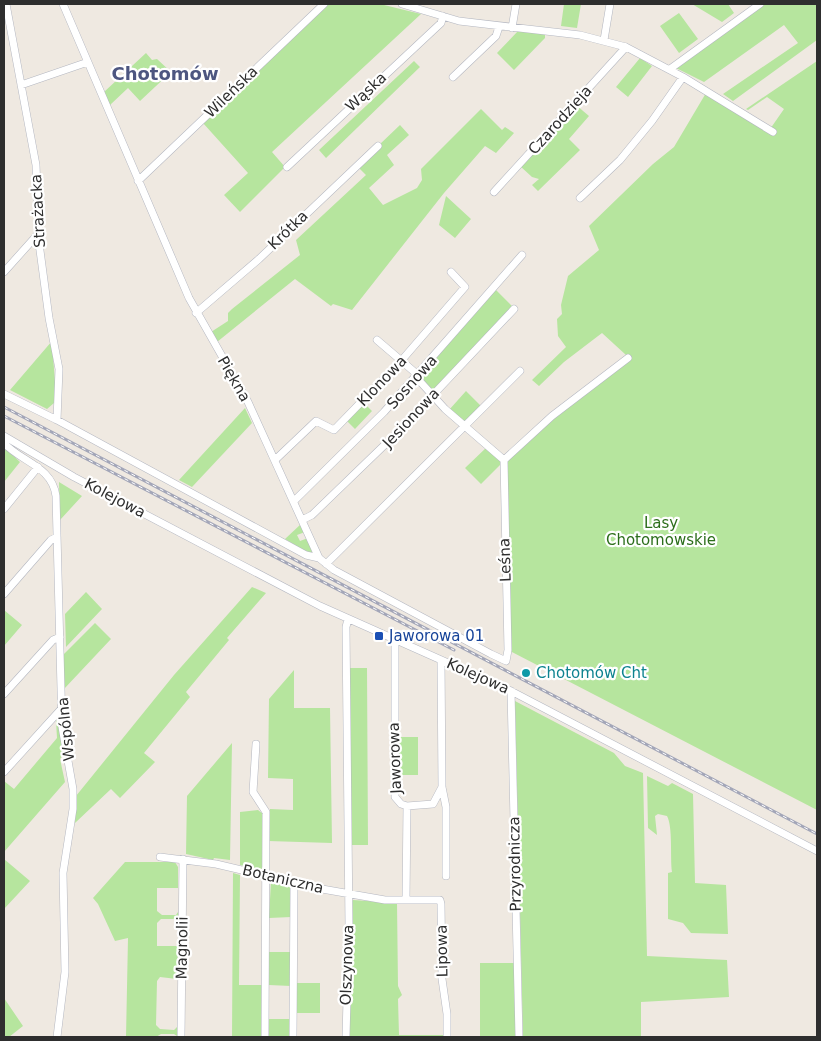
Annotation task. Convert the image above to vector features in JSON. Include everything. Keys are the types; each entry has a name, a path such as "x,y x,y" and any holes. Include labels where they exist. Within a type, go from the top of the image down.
{"street":[{"name":"Strażacka","path":"6,4 37,172 38,234 49,318 59,369 58,420"},
{"name":"Piękna","path":"63,4 196,313 248,402 319,558 326,564 491,654 506,660"},
{"name":"Wileńska","path":"138,180 324,4"},
{"path":"402,4 459,21 567,33 604,40 626,48 670,69 773,132"},
{"path":"512,28 516,4"},
{"path":"604,40 610,4"},
{"path":"670,69 760,4"},
{"name":"Wąska","path":"287,167 440,23 443,16"},
{"path":"453,77 496,36 499,26"},
{"name":"Czarodzieja","path":"494,192 626,48"},
{"path":"21,85 88,62"},
{"path":"580,198 620,160 652,121 683,77"},
{"name":"Krótka","path":"196,313 259,259 378,146"},
{"path":"4,272 38,234"},
{"name":"Sosnowa","path":"294,501 417,376 522,255"},
{"name":"Klonowa","path":"275,460 316,421 334,430 401,361 465,287 451,272"},
{"name":"Jesionowa","path":"302,520 360,470 514,308"},
{"path":"377,340 417,376 433,395 465,426 504,460 552,416 628,358"},
{"path":"326,564 520,372"},
{"path":"4,394 58,420 306,554 319,558"},
{"name":"Kolejowa","path":"4,436 82,481 348,619 511,691 817,852"},
{"name":"Wspólna","path":"4,442 38,467 49,477 55,488 62,708 64,739 74,789 73,809 63,873 65,972 57,1037"},
{"name":"Leśna","path":"504,460 508,650 506,660"},
{"path":"4,509 38,467"},
{"path":"4,594 51,540 57,537"},
{"name":"Olszynowa","path":"346,1037 349,926 347,893 346,627 348,619"},
{"path":"4,694 53,640 60,637"},
{"name":"Jaworowa","path":"395,639 394,797 400,804 407,806 406,900"},
{"path":"442,660 442,787 446,803 446,876"},
{"name":"Przyrodnicza","path":"511,691 519,1037"},
{"path":"4,772 62,708"},
{"path":"256,744 253,792 266,812 265,1037"},
{"path":"433,804 442,787"},
{"path":"407,806 446,803"},
{"name":"Botaniczna","path":"160,857 236,868 266,877 385,900 406,900"},
{"name":"Magnolii","path":"181,1037 183,860"},
{"path":"293,1037 294,883"},
{"name":"Lipowa","path":"406,900 429,898 438,899 441,902 442,979 447,1014 447,1037"}],"green space":[{"path":"326,4 380,4 421,14 272,152 285,167 240,212 224,195 248,173 203,123"},
{"path":"564,4 581,4 577,28 561,26"},
{"path":"692,4 728,4 734,13 722,22"},
{"path":"764,4 817,4 817,40 733,101 723,94 798,43 784,25 704,82 676,68"},
{"path":"679,13 698,39 679,53 660,26"},
{"path":"518,31 545,34 545,38 514,70 497,53"},
{"path":"146,53 152,60 157,59 171,72 140,101 128,88 110,105 104,92"},
{"path":"640,58 652,66 628,97 616,87"},
{"path":"414,61 420,67 326,158 319,150"},
{"name":"Lasy Chotomowskie","path":"817,61 817,810 510,651 506,464 509,458 626,355 602,333 564,362 539,386 532,380 566,347 558,336 557,319 562,314 561,305 568,276 599,250 589,226 653,164 674,147 706,93 768,132 784,109 767,97 748,110 746,109"},
{"path":"576,105 589,116 569,139 580,150 538,191 532,185 539,179 532,177 520,166"},
{"path":"481,109 502,130 505,127 514,133 496,153 485,146 444,193 352,310 333,304 331,306 295,279 217,342 211,332 228,321 228,313 232,309 300,255 296,240 366,175 357,166 400,125 409,135 387,155 394,165 369,188 383,205 417,188 422,180 421,169"},
{"path":"446,196 471,219 455,238 439,225"},
{"path":"495,289 513,307 432,392 418,378"},
{"path":"52,341 56,397 54,403 47,409 10,390"},
{"path":"466,391 481,406 466,421 463,421 449,410"},
{"path":"363,402 372,411 355,429 346,420"},
{"path":"245,408 252,423 192,487 179,480"},
{"path":"488,446 500,458 500,465 481,484 465,468"},
{"path":"4,447 20,462 4,482"},
{"path":"59,482 82,496 60,520"},
{"path":"301,524 305,532 297,535 300,541 308,538 313,551 309,554 285,539"},
{"path":"252,587 266,593 227,638 229,640 186,692 190,697 144,753 155,762 120,798 111,789 75,823 76,796 174,675"},
{"path":"86,592 102,609 66,647 65,614"},
{"path":"4,610 22,625 4,646"},
{"path":"95,623 111,639 64,689 62,656"},
{"path":"349,668 367,668 368,845 350,845"},
{"path":"294,670 294,708 330,708 332,843 268,841 270,809 293,810 293,779 268,778 269,699"},
{"path":"515,701 614,753 625,766 643,773 647,956 727,960 729,997 641,1002 641,1037 523,1037"},
{"path":"60,719 63,755 60,759 65,782 4,852 4,781 14,789 57,738 56,721"},
{"path":"399,737 418,737 418,775 399,775"},
{"path":"232,743 230,860 214,858 213,860 186,854 187,796"},
{"path":"647,776 668,786 672,783 693,794 695,883 726,885 728,934 691,933 683,923 668,919 668,873 672,872 670,827 667,816 658,814 655,816 657,835 648,828"},
{"path":"258,810 263,814 263,868 259,870 240,865 240,812"},
{"path":"4,859 30,881 4,909"},
{"path":"125,862 175,862 178,867 178,888 157,888 157,911 162,915 176,915 178,912 178,922 176,919 161,919 157,923 157,946 178,946 177,979 160,977 157,981 156,1025 160,1029 174,1030 177,1027 177,1036 174,1034 161,1034 156,1037 126,1037 128,938 115,941 98,904 93,898"},
{"path":"233,873 240,875 239,985 262,985 262,1037 232,1037"},
{"path":"271,881 291,887 291,917 269,918"},
{"path":"353,900 397,903 398,986 402,995 398,999 399,1035 443,1035 443,1037 348,1037 350,902"},
{"path":"269,952 291,952 291,986 269,985"},
{"path":"480,963 515,963 515,1037 480,1037"},
{"path":"296,983 320,983 320,1013 296,1013"},
{"path":"4,998 23,1026 9,1037 4,1037"},
{"path":"268,1019 291,1019 291,1037 268,1037"}],"railway":[{"path":"4,407 817,834"},
{"path":"4,416 454,650"}],"place":[{"name":"Jaworowa 01","path":"379,636"},
{"name":"Chotomów Cht","path":"526,673"}],"district":[{"name":"Chotomów","path":"165,73"}]}
